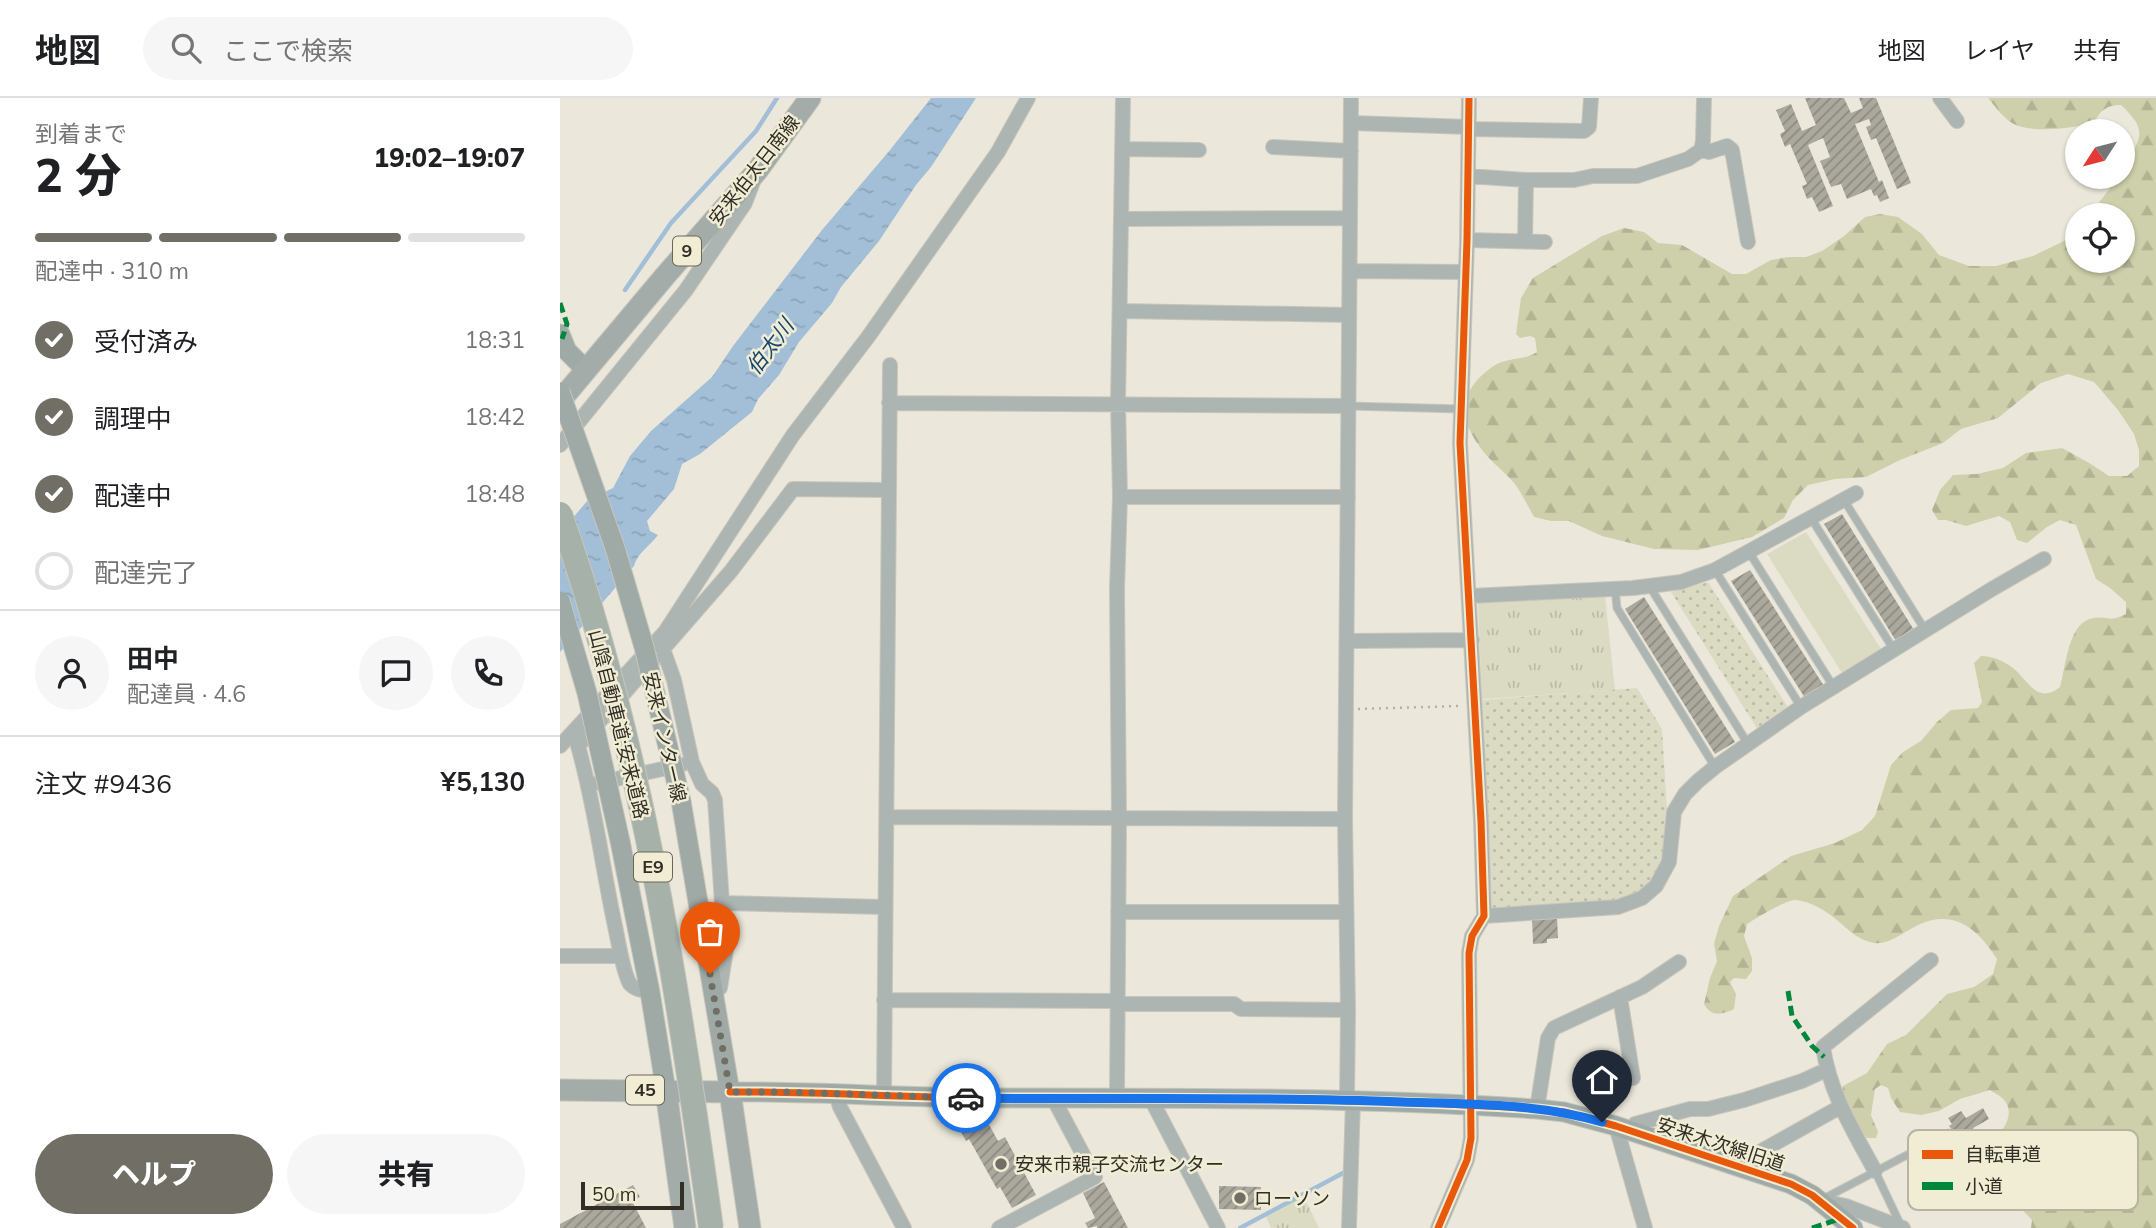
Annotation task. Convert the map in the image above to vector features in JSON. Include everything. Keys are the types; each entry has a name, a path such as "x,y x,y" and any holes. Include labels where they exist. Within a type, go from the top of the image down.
{"highway":[{"name":"山陰自動車道;安来道路","path":"560,514 604,658 652,857 711,1228"},
{"name":"山陰自動車道;安来道路","path":"560,537 597,662 641,845 666,978 704,1228"}],"main road":[{"name":"安来伯太日南線","path":"560,401 757,171 810,98"},
{"path":"560,334 567,351 586,370"},
{"name":"安来インター線","path":"560,392 615,548 644,648 681,800 730,1092"},
{"path":"560,601 587,693 620,841 650,992 666,1091"},
{"name":"45","path":"560,1090 730,1092"},
{"name":"45","path":"666,1091 685,1228"},
{"path":"730,1092 750,1228"},
{"name":"安来木次線旧道","path":"730,1092 1053,1098 1350,1099 1471,1104 1564,1112 1791,1184 1820,1201 1853,1228"}],"street":[{"path":"712,993 720,988 727,944 715,800 702,784 692,762 667,640 793,435 867,337 998,152 1028,98"},
{"path":"1116,1097 1119,819 1117,589 1120,496 1118,403 1123,98"},
{"path":"1349,1228 1350,1099 1345,820 1352,123 1350,98"},
{"path":"1438,1228 1467,1160 1471,1138 1469,953 1472,936 1484,916 1470,596 1460,443 1469,98"},
{"path":"1352,123 1584,131 1589,127 1591,98"},
{"path":"1468,176 1526,180 1637,176 1688,159 1701,150 1704,98"},
{"path":"1940,98 1957,121"},
{"path":"1701,150 1709,152 1727,146 1732,150 1748,242"},
{"path":"1273,148 1351,151"},
{"path":"1122,149 1199,150"},
{"path":"560,445 686,290 745,203 757,171"},
{"path":"1525,241 1526,180"},
{"path":"1122,219 1349,218"},
{"path":"1467,240 1545,242"},
{"path":"1350,271 1465,272"},
{"path":"1120,311 1349,315"},
{"path":"884,1096 890,365"},
{"path":"889,403 1349,406"},
{"path":"560,746 575,741 731,571 793,489 887,490"},
{"path":"1120,496 1348,497"},
{"path":"1470,596 1650,587 1681,582 1715,570 1850,497"},
{"path":"1484,916 1618,907 1642,898 1656,886 1669,862 1674,812 1685,794 1715,767 1801,707 2043,559"},
{"path":"1348,641 1472,640"},
{"path":"575,741 589,785 621,956 630,983 637,989 650,992"},
{"path":"589,785 692,762"},
{"path":"887,817 1345,820"},
{"path":"722,902 884,907"},
{"path":"1118,912 1346,912"},
{"path":"560,956 621,956"},
{"path":"1875,1171 1840,1107 1826,1070 1823,1047 1931,960"},
{"path":"1537,1109 1548,1038 1553,1028 1642,987 1679,962"},
{"path":"1620,997 1633,1078"},
{"path":"884,1000 1234,1004 1241,1009 1348,1010"},
{"path":"1645,1228 1624,1129 1646,1120 1689,1109 1708,1109 1732,1103 1802,1081 1826,1070"},
{"path":"836,1093 840,1107 904,1228"},
{"path":"1150,1097 1219,1228"},
{"path":"999,1228 1095,1177 1053,1098"},
{"path":"1750,1170 1756,1154 1840,1107"},
{"path":"1820,1201 1846,1206 1902,1227"}],"lane":[{"path":"1349,406 1461,409"},
{"path":"1850,497 1925,630"},
{"path":"1811,518 1894,650"},
{"path":"1749,552 1833,687"},
{"path":"1715,570 1801,707"},
{"path":"1650,587 1748,744"},
{"path":"1615,589 1616,608 1715,767"},
{"path":"1820,1201 1908,1154"},
{"path":"1875,1171 1902,1227"}],"path":[{"path":"1347,710 1474,705"}],"green space":[{"path":"1988,98 2156,98 2156,1228 2031,1228 2032,1220 2022,1210 2138,1210 2138,1130 2002,1130 2009,1110 2001,1097 1990,1090 1960,1099 1939,1111 1921,1115 1900,1112 1888,1088 1881,1085 1875,1089 1871,1115 1878,1132 1876,1138 1867,1138 1854,1122 1841,1098 1843,1086 1867,1073 1887,1044 1906,1035 1947,994 1974,987 1993,974 1997,959 1982,939 1964,924 1954,920 1931,920 1891,940 1874,943 1850,932 1818,907 1806,902 1791,901 1747,924 1744,936 1752,958 1752,971 1746,979 1734,978 1730,982 1736,994 1734,1009 1717,1014 1704,1004 1717,961 1714,944 1733,896 1791,856 1835,843 1862,830 1875,816 1891,765 1903,752 1921,741 1951,710 1978,708 1982,702 1974,663 1981,656 2006,663 2039,692 2052,692 2060,687 2073,636 2079,627 2094,618 2112,619 2126,614 2126,602 2096,579 2076,525 2060,520 2027,543 2017,540 2010,522 1999,516 1966,526 1938,520 1932,510 1940,490 1953,475 1977,474 2003,468 2026,453 2062,448 2109,476 2127,476 2139,466 2139,450 2134,434 2118,410 2094,382 2068,374 2041,383 1998,418 1961,429 1943,443 1866,477 1835,479 1808,485 1793,500 1784,518 1752,537 1698,550 1654,549 1602,536 1569,521 1534,517 1515,484 1488,457 1471,433 1465,410 1471,388 1492,367 1537,352 1535,338 1520,338 1516,334 1521,298 1533,278 1602,236 1624,228 1644,232 1658,243 1682,245 1732,274 1746,274 1771,260 1806,257 1822,251 1865,217 1880,214 1898,217 1922,234 1939,255 1969,266 1996,266 2033,256 2065,240 2065,273 2135,273 2135,203 2098,203 2110,189 2135,189 2135,148 2139,131 2135,119 2121,105 2116,105 2104,109 2096,119 2065,119 2065,128 2033,129 2008,120"},
{"path":"1806,532 1881,649 1842,673 1767,554"},
{"path":"1708,582 1789,709 1758,730 1671,592"},
{"path":"1605,596 1615,690 1482,699 1478,602"},
{"path":"1637,688 1662,729 1669,842 1668,853 1644,893 1614,902 1491,908 1482,700"},
{"path":"1303,1195 1319,1228 1271,1228 1265,1215"}],"water":[{"name":"伯太川","path":"931,98 976,98 879,241 799,342 779,375 758,399 752,412 700,454 682,464 674,489 647,521 650,531 658,535 560,652 560,533 588,500 613,488 630,456 651,431 712,377 822,230"}],"building":[{"path":"1805,98 1844,98 1851,113 1863,108 1859,98 1876,98 1911,183 1897,189 1876,138 1871,140 1866,127 1871,125 1869,119 1855,124 1879,182 1882,180 1889,198 1880,202 1871,189 1847,199 1841,184 1831,187 1820,161 1830,157 1823,138 1808,145 1833,206 1819,212 1812,197 1807,199 1802,186 1807,184 1790,144 1785,147 1780,134 1785,131 1776,110 1791,104 1802,131 1816,125"},
{"path":"1842,514 1914,630 1896,641 1824,524"},
{"path":"1750,570 1824,686 1805,698 1731,581"},
{"path":"1644,597 1735,742 1715,754 1625,609"},
{"path":"1557,916 1558,938 1547,939 1547,943 1533,944 1532,917"},
{"path":"1983,1108 1989,1119 1974,1130 1952,1130 1949,1126 1952,1124 1948,1118 1961,1111 1966,1118"},
{"name":"安来市親子交流センター","path":"986,1119 998,1141 1005,1137 1036,1195 1012,1208 1000,1187 997,1189 969,1139 966,1141 961,1132"},
{"path":"1104,1182 1128,1228 1088,1228 1085,1223 1095,1218 1083,1193"},
{"path":"633,1185 640,1197 632,1201 646,1228 560,1228 560,1224"},
{"name":"ローソン","path":"1219,1186 1261,1187 1261,1210 1219,1209"}],"waterway":[{"path":"625,290 671,223 756,131 777,98"},
{"path":"1240,1228 1345,1172"}],"marked path":[{"path":"560,303 567,324 562,339"},
{"path":"1788,991 1792,1016 1812,1046 1824,1057"},
{"path":"1812,1228 1842,1218"}],"cycle path":[{"path":"1438,1228 1467,1160 1471,1138 1469,953 1472,936 1484,916 1460,443 1469,98"},
{"path":"730,1092 957,1098 1332,1100 1564,1112 1616,1126 1791,1184 1812,1195 1853,1228"}],"way so far":[{"path":"710,974 730,1092 966,1098"}],"place":[{"name":"安来市親子交流センター","path":"1001,1164"},
{"name":"ローソン","path":"1240,1198"}],"route":[{"path":"966,1098 1377,1100 1537,1109 1564,1112 1602,1122"}]}
